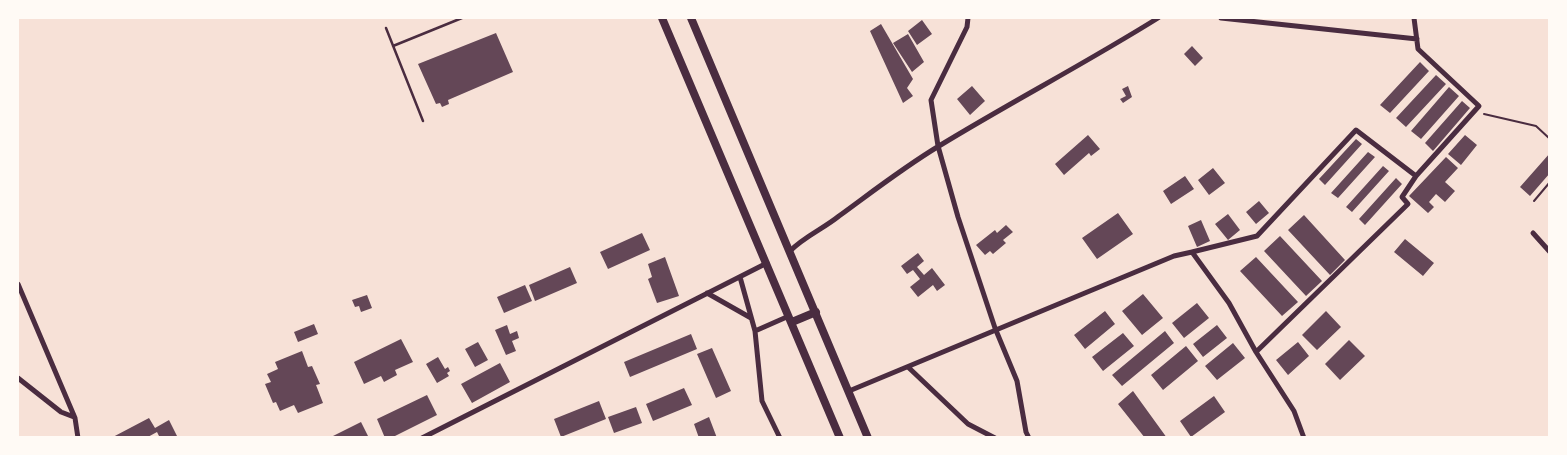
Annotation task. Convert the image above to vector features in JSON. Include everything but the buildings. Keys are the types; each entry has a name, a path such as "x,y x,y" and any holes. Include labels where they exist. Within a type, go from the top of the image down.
{"highway":[{"path":"662,18 840,438"},
{"path":"691,18 868,438"},
{"path":"791,319 816,312"}],"street":[{"path":"968,18 967,27 931,100 938,146 958,217 997,330 1017,381 1026,432 1029,438"},
{"path":"790,250 802,239 837,218 874,189 938,146 1117,44 1158,18"},
{"path":"1221,18 1417,39"},
{"path":"1256,352 1408,204 1402,197 1416,176 1479,106 1418,49 1414,18"},
{"path":"849,390 1174,256 1257,236 1356,130 1416,176"},
{"path":"1533,233 1550,252"},
{"path":"1192,252 1230,302 1256,352 1294,411 1304,438"},
{"path":"422,438 767,263"},
{"path":"740,277 755,331 762,401 780,438"},
{"path":"18,284 75,418 78,438"},
{"path":"707,293 751,319"},
{"path":"755,331 791,319"},
{"path":"908,367 968,424 995,438"},
{"path":"18,378 61,412 75,418"}],"lane":[{"path":"393,46 462,18"},
{"path":"386,28 423,121"}],"path":[{"path":"1474,111 1536,126 1550,139"},
{"path":"1534,201 1550,182"}]}
